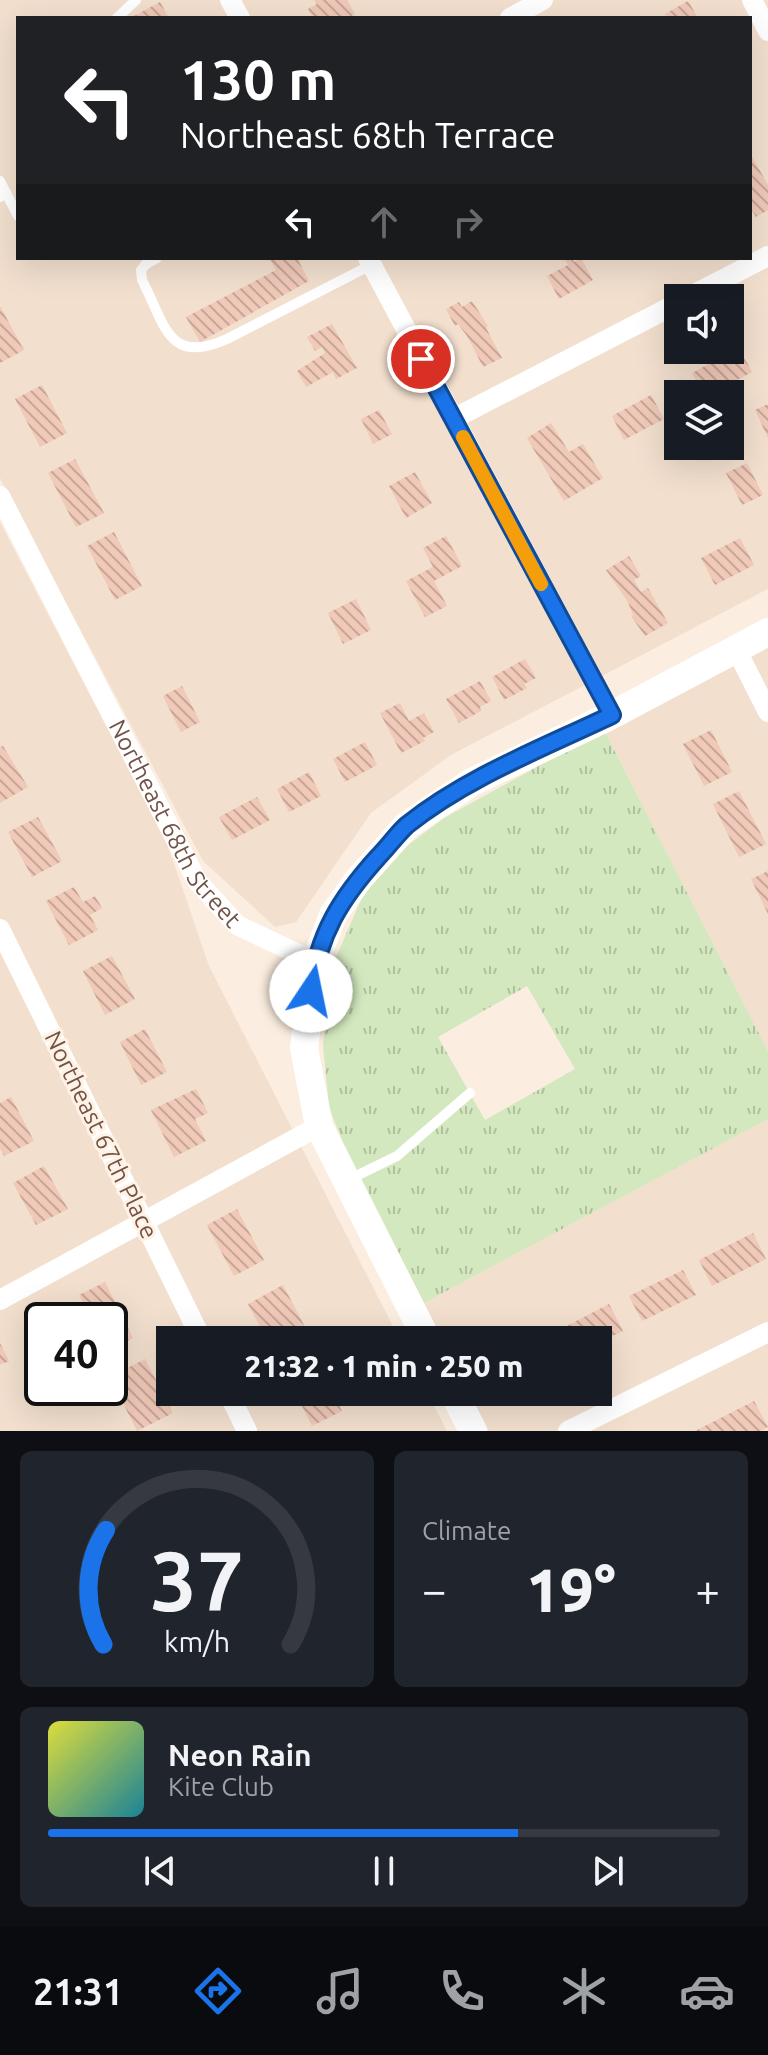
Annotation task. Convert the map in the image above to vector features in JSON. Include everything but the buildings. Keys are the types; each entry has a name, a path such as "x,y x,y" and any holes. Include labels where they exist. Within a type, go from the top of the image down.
{"street":[{"path":"514,16 543,0"},
{"path":"752,0 768,31"},
{"path":"714,284 768,256"},
{"path":"369,262 612,715"},
{"path":"453,419 664,310"},
{"name":"Northeast 68th Street","path":"0,496 197,881 237,925 315,962"},
{"path":"420,1326 319,1126 304,1048 315,962 333,915 358,880 406,826 472,782 612,715 768,632"},
{"path":"736,649 768,712"},
{"name":"Northeast 67th Place","path":"0,929 195,1326"},
{"path":"0,1300 319,1126"},
{"path":"568,1431 768,1332"},
{"path":"235,1406 247,1431"},
{"path":"460,1406 473,1431"}],"lane":[{"path":"119,16 136,0"},
{"path":"0,181 3,195 16,213"},
{"path":"153,260 141,270 142,280 173,341 192,349 219,343 369,262"},
{"path":"346,1181 397,1156 470,1093"}],"shaded area":[{"path":"0,0 768,0 768,589 451,755 371,813 296,922 275,927 203,861 0,478"},
{"path":"0,522 167,843 209,966 393,1326 156,1326 156,1406 434,1406 447,1431 0,1431"},
{"path":"768,644 768,1051 604,730"},
{"path":"768,1119 768,1431 489,1431 476,1406 612,1406 612,1326 435,1326 424,1303"}],"green space":[{"path":"604,730 768,1051 768,1119 424,1303 351,1164 329,1107 323,1045 333,964 363,895 407,846 444,818","holes":["527,986 575,1069 485,1120 438,1037"]}],"slow traffic":[{"path":"463,437 541,584"}],"route":[{"path":"311,991 315,962 333,915 358,880 406,826 472,782 612,715 421,359"}]}
